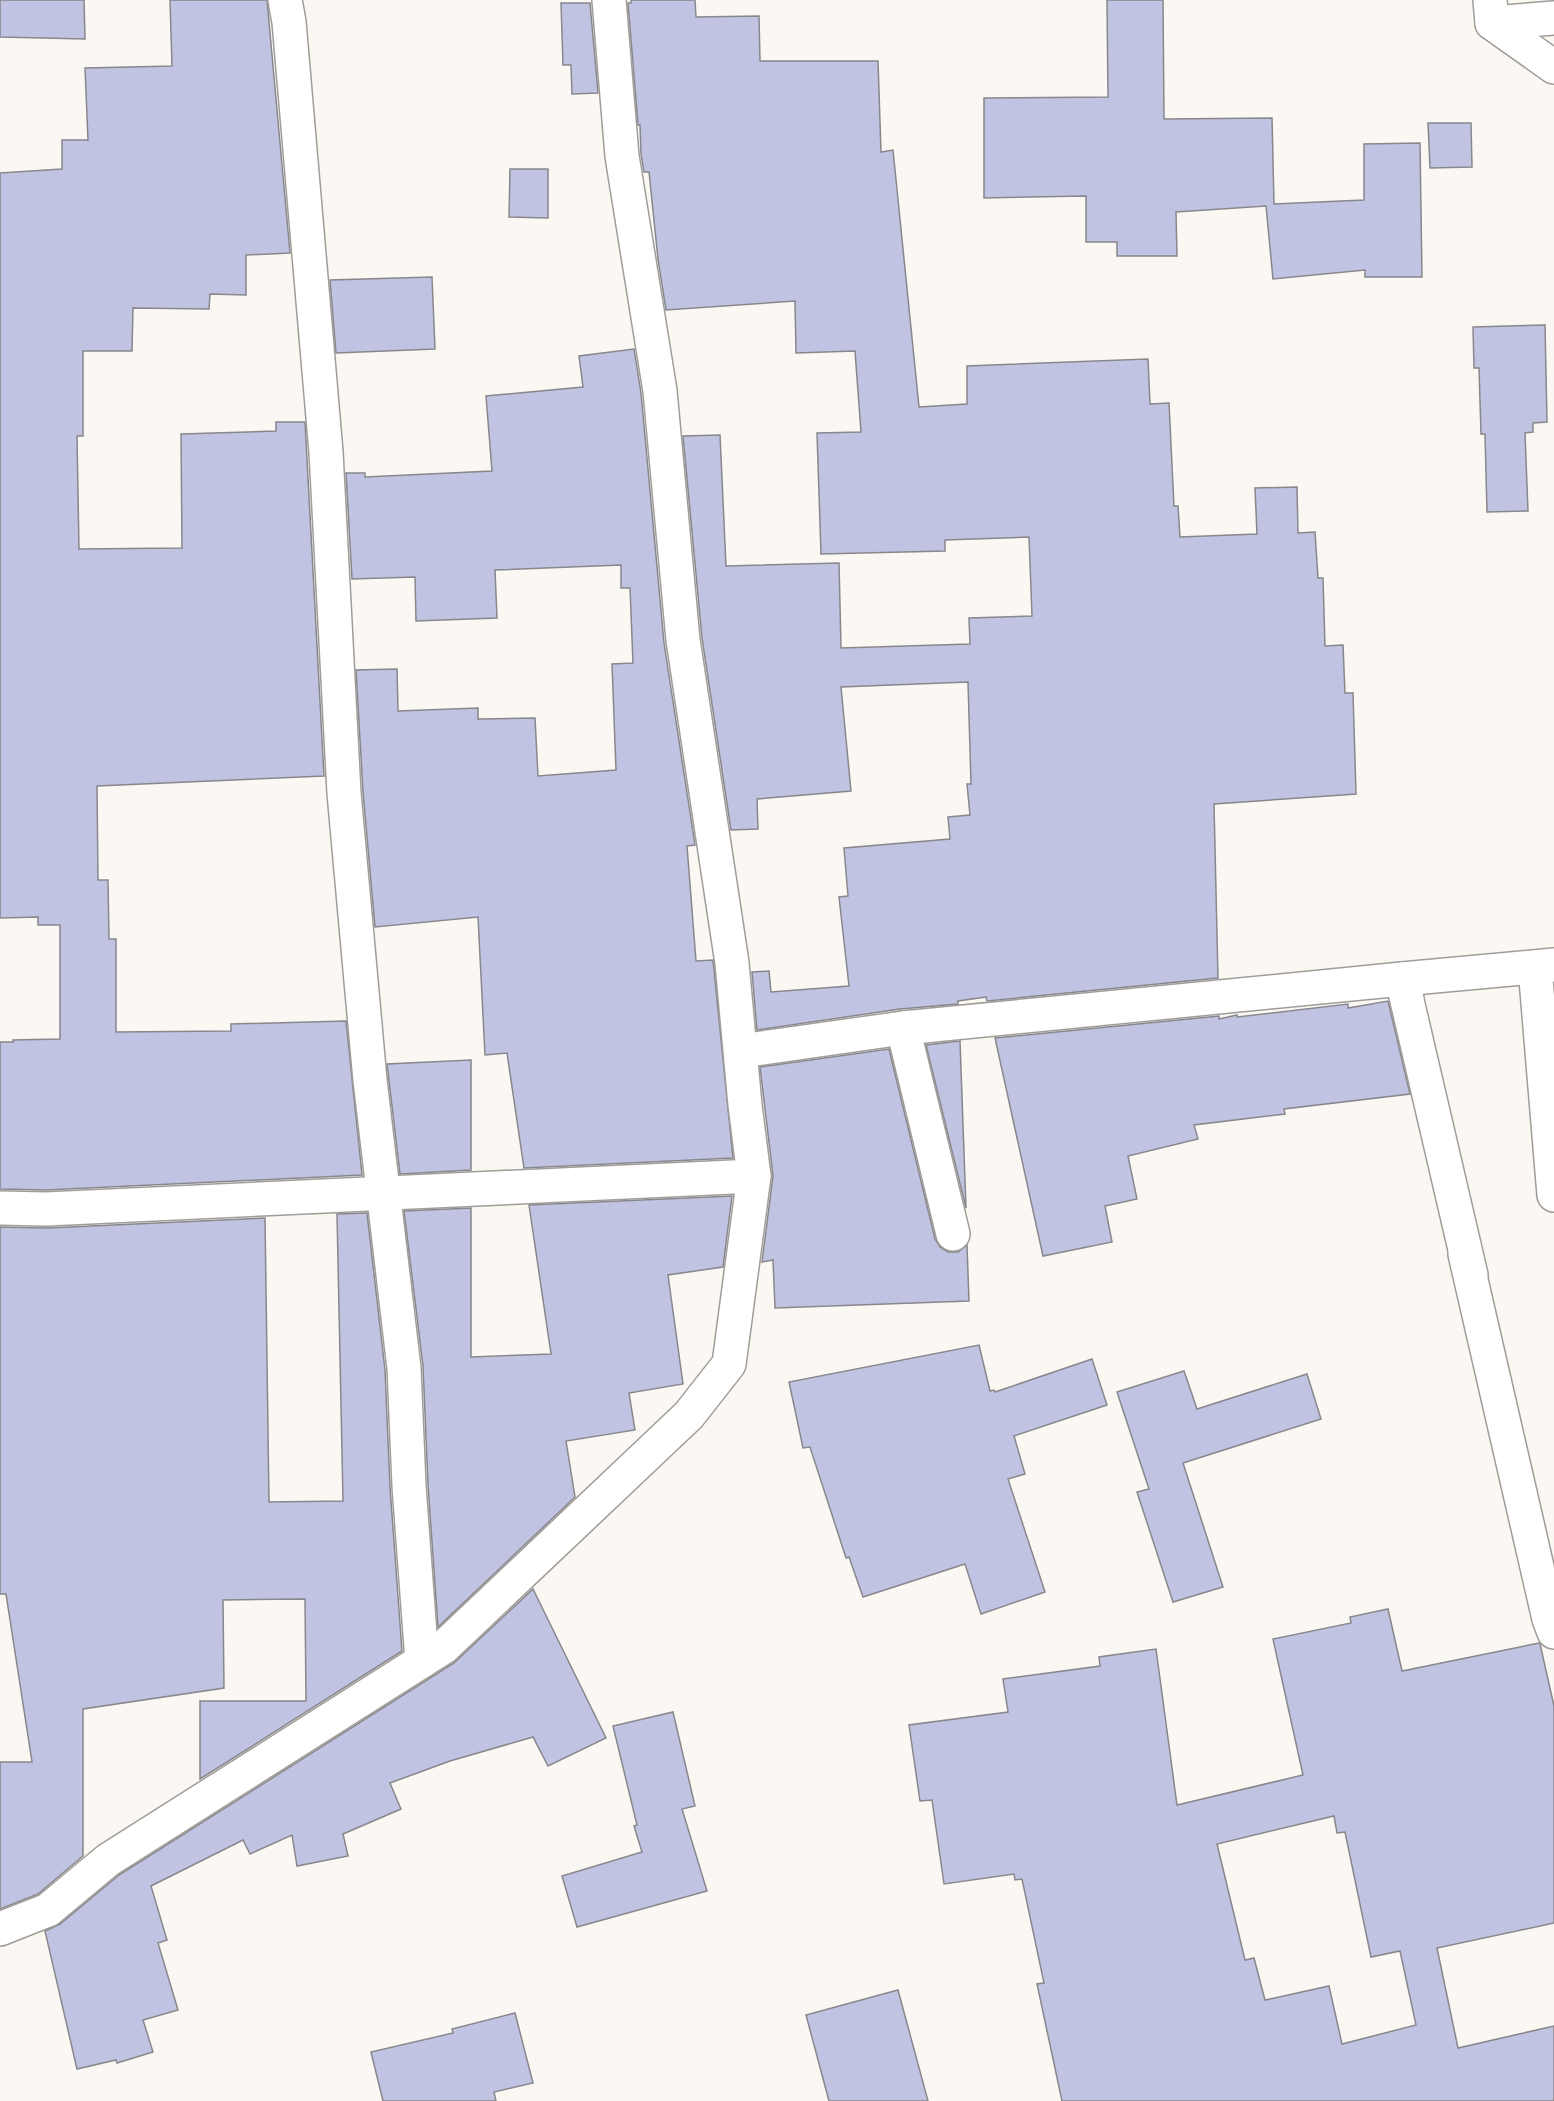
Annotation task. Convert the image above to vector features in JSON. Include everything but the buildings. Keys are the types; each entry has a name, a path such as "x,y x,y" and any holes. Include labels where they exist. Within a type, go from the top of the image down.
{"street":[{"path":"285,0 306,202 326,452 344,793 370,1080 404,1368 409,1486 422,1661"},
{"path":"0,1929 48,1910 108,1860 444,1647 689,1414 729,1364 754,1176 732,963 683,640 660,391 622,156 609,0"},
{"path":"1491,12 1554,18"},
{"path":"1491,12 1554,67"},
{"path":"741,1051 903,1028 1545,966 1554,1195"},
{"path":"1402,979 1471,1275"},
{"path":"1402,979 1552,1624"},
{"path":"903,1028 953,1234"},
{"path":"0,1208 57,1208 754,1176"}]}
